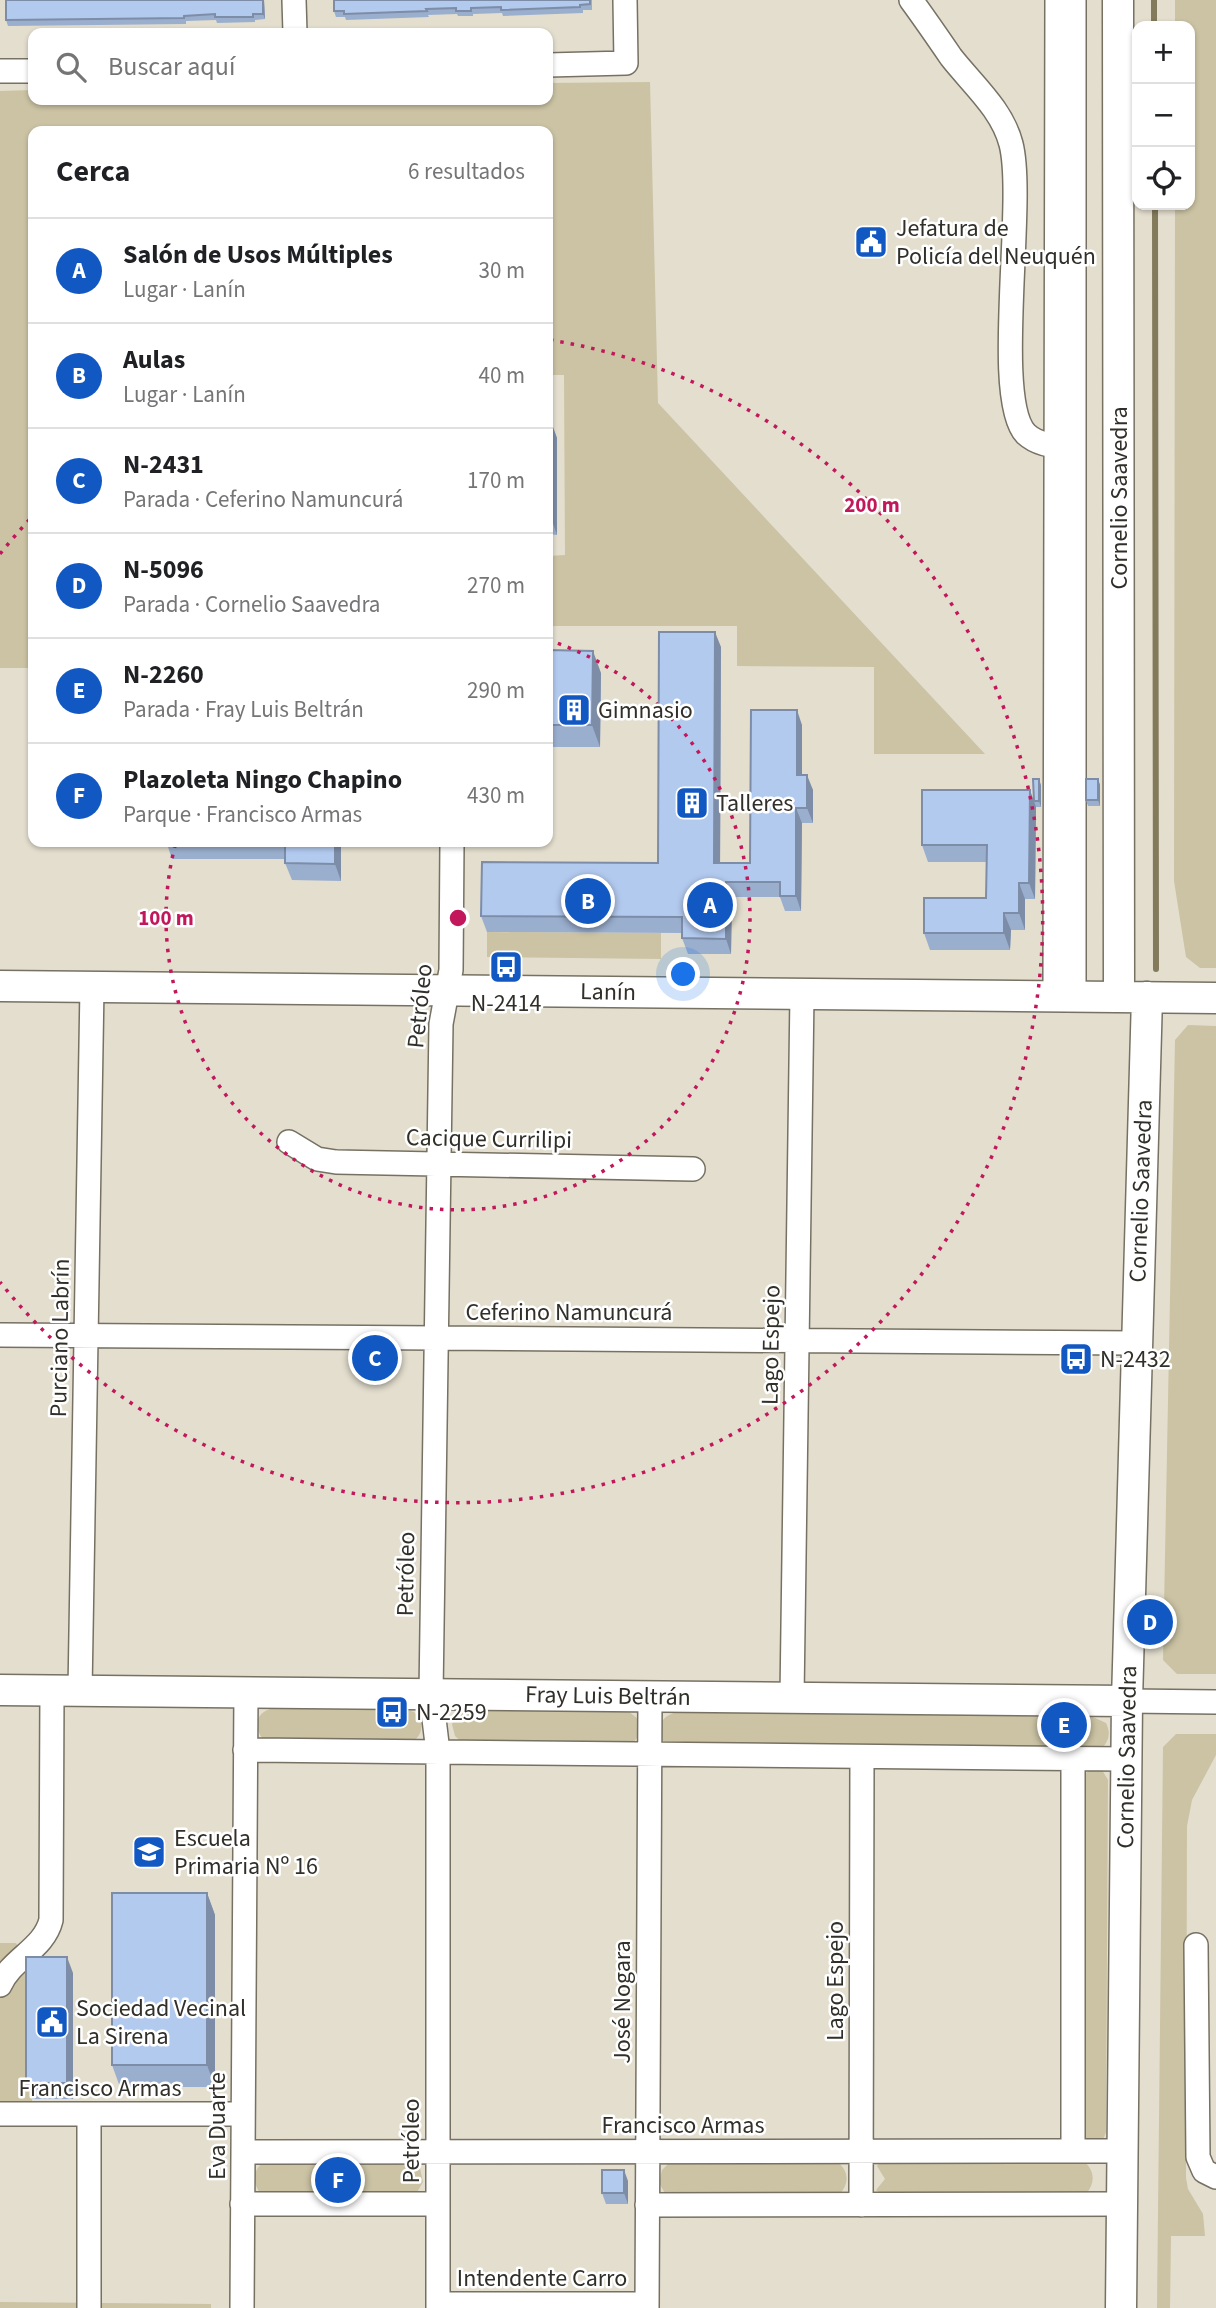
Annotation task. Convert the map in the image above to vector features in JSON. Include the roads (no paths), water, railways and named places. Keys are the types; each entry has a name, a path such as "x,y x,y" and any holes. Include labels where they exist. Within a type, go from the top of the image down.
{"main road":[{"name":"Cornelio Saavedra","path":"1118,0 1137,1343 1126,1759 1121,2308"},
{"name":"Lanín","path":"0,986 1216,998"},
{"name":"Fray Luis Beltrán","path":"0,1690 1127,1701"}],"street":[{"path":"294,0 295,28"},
{"path":"553,65 626,63 625,0"},
{"path":"911,0 952,57 990,102 1011,142 1016,168 1011,328 1013,398 1024,432 1036,441 1065,447"},
{"path":"1057,0 1065,447 1065,996"},
{"path":"1065,447 1074,0"},
{"path":"0,71 28,71"},
{"name":"Petróleo","path":"438,2306 438,1752 431,1694 441,1024 451,970 452,847"},
{"name":"Purciano Labrín","path":"0,1985 8,1958 45,1936 51,1920 86,1335 92,987"},
{"name":"Lago Espejo","path":"792,1698 802,994"},
{"name":"Cacique Currilipi","path":"289,1142 327,1162 693,1169"},
{"name":"Ceferino Namuncurá","path":"0,1335 1137,1343"},
{"name":"Eva Duarte","path":"242,2308 246,1692"},
{"name":"José Nogara","path":"647,2306 650,1696"},
{"name":"Fray Luis Beltrán","path":"1127,1701 1216,1702"},
{"path":"245,1750 1126,1759"},
{"name":"Lago Espejo","path":"861,2205 862,1757"},
{"path":"1073,1759 1073,2151"},
{"path":"1196,1945 1198,2157 1204,2171 1216,2177"},
{"name":"Francisco Armas","path":"0,2114 243,2114"},
{"path":"89,2114 89,2308"},
{"name":"Francisco Armas","path":"243,2152 1122,2151"},
{"path":"242,2204 438,2204"},
{"path":"648,2205 1121,2204"},
{"name":"Intendente Carro","path":"438,2306 647,2306"}],"waterway":[{"path":"1154,0 1154,21"},
{"path":"1155,210 1156,969"}],"place":[{"name":"Jefatura de Policía del Neuquén","path":"871,242"},
{"name":"Gimnasio","path":"574,710"},
{"name":"Talleres","path":"692,803"},
{"name":"Aulas","path":"588,901"},
{"name":"Salón de Usos Múltiples","path":"710,905"},
{"name":"N-2414","path":"506,967"},
{"name":"N-2431","path":"375,1358"},
{"name":"N-2432","path":"1076,1359"},
{"name":"N-5096","path":"1150,1622"},
{"name":"N-2259","path":"392,1712"},
{"name":"N-2260","path":"1064,1725"},
{"name":"Escuela Primaria Nº 16","path":"149,1852"},
{"name":"Sociedad Vecinal La Sirena","path":"52,2022"},
{"name":"Plazoleta Ningo Chapino","path":"338,2180"}]}
